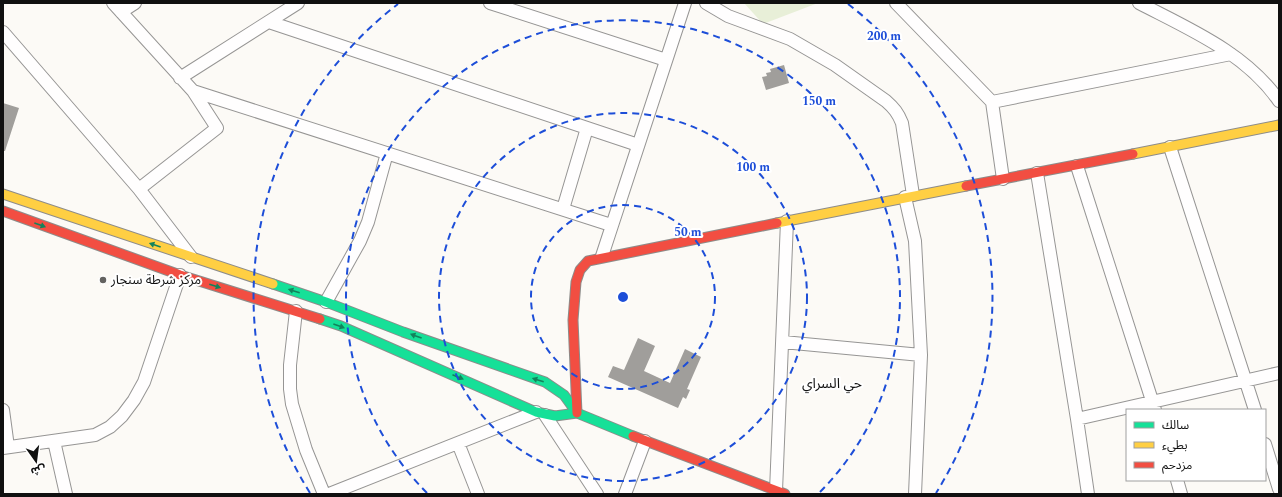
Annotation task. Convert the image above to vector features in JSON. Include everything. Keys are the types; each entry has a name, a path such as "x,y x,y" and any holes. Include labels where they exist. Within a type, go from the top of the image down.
{"street":[{"path":"135,3 117,8 193,91 217,128 139,189"},
{"path":"180,78 298,3"},
{"path":"490,3 666,60"},
{"path":"602,256 684,3"},
{"path":"706,3 728,16 790,39 814,52 886,101 893,107 902,123 915,241 921,355 915,494"},
{"path":"896,3 992,102 1004,179"},
{"path":"1139,3 1210,40 1231,54 1258,76 1279,101"},
{"path":"269,22 638,145"},
{"path":"3,32 139,189 192,258"},
{"path":"992,102 1231,54"},
{"path":"193,91 612,225"},
{"path":"577,413 573,320 576,282 580,270 584,265 593,259 909,196 1077,166 1279,126"},
{"path":"563,209 587,128"},
{"path":"1170,147 1254,409"},
{"path":"326,302 360,241 368,222 387,153"},
{"path":"1077,166 1154,406"},
{"path":"1037,173 1088,494"},
{"path":"3,194 326,302 403,332 545,382 563,394 577,413"},
{"path":"3,212 180,275 341,326 540,414 566,415 577,413 645,441 781,493 783,342 787,221"},
{"path":"3,410 6,447 95,435 110,426 122,416 134,400 144,382 180,275"},
{"path":"296,311 290,365 290,389 292,404 306,450 324,494"},
{"path":"783,342 921,355"},
{"path":"1136,409 1154,406 1279,373"},
{"path":"329,494 458,443 540,414 553,411 557,406 558,395 554,387"},
{"path":"1077,419 1126,411"},
{"path":"540,414 597,494"},
{"path":"54,441 66,494"},
{"path":"625,494 645,441"},
{"path":"458,443 478,494"},
{"path":"1266,447 1279,489"},
{"path":"1177,481 1181,494"}],"green space":[{"path":"744,3 818,3 763,24"}],"building":[{"path":"784,65 789,83 766,90 762,77 767,76 766,73 771,72 770,69"},
{"path":"3,103 19,108 5,151 3,151"},
{"path":"638,338 655,346 644,371 670,383 685,349 701,357 687,389 690,390 686,399 683,397 678,408 608,377 613,366 624,370"}],"traffic: fast":[{"path":"273,284 545,382 564,395 577,413"},
{"path":"320,319 341,326 536,412 555,416 577,413 633,436"}],"traffic: slow":[{"path":"1133,154 1279,125"},
{"path":"777,223 966,186"},
{"path":"3,194 273,284"}],"traffic: jam":[{"path":"966,186 1133,154"},
{"path":"3,211 180,275 320,319"},
{"path":"577,413 573,320 576,282 580,270 588,261 777,223"},
{"path":"633,436 785,494"}],"place":[{"name":"مركز شرطة سنجار","path":"103,280"}],"district":[{"name":"حي السراي","path":"832,383"}]}
